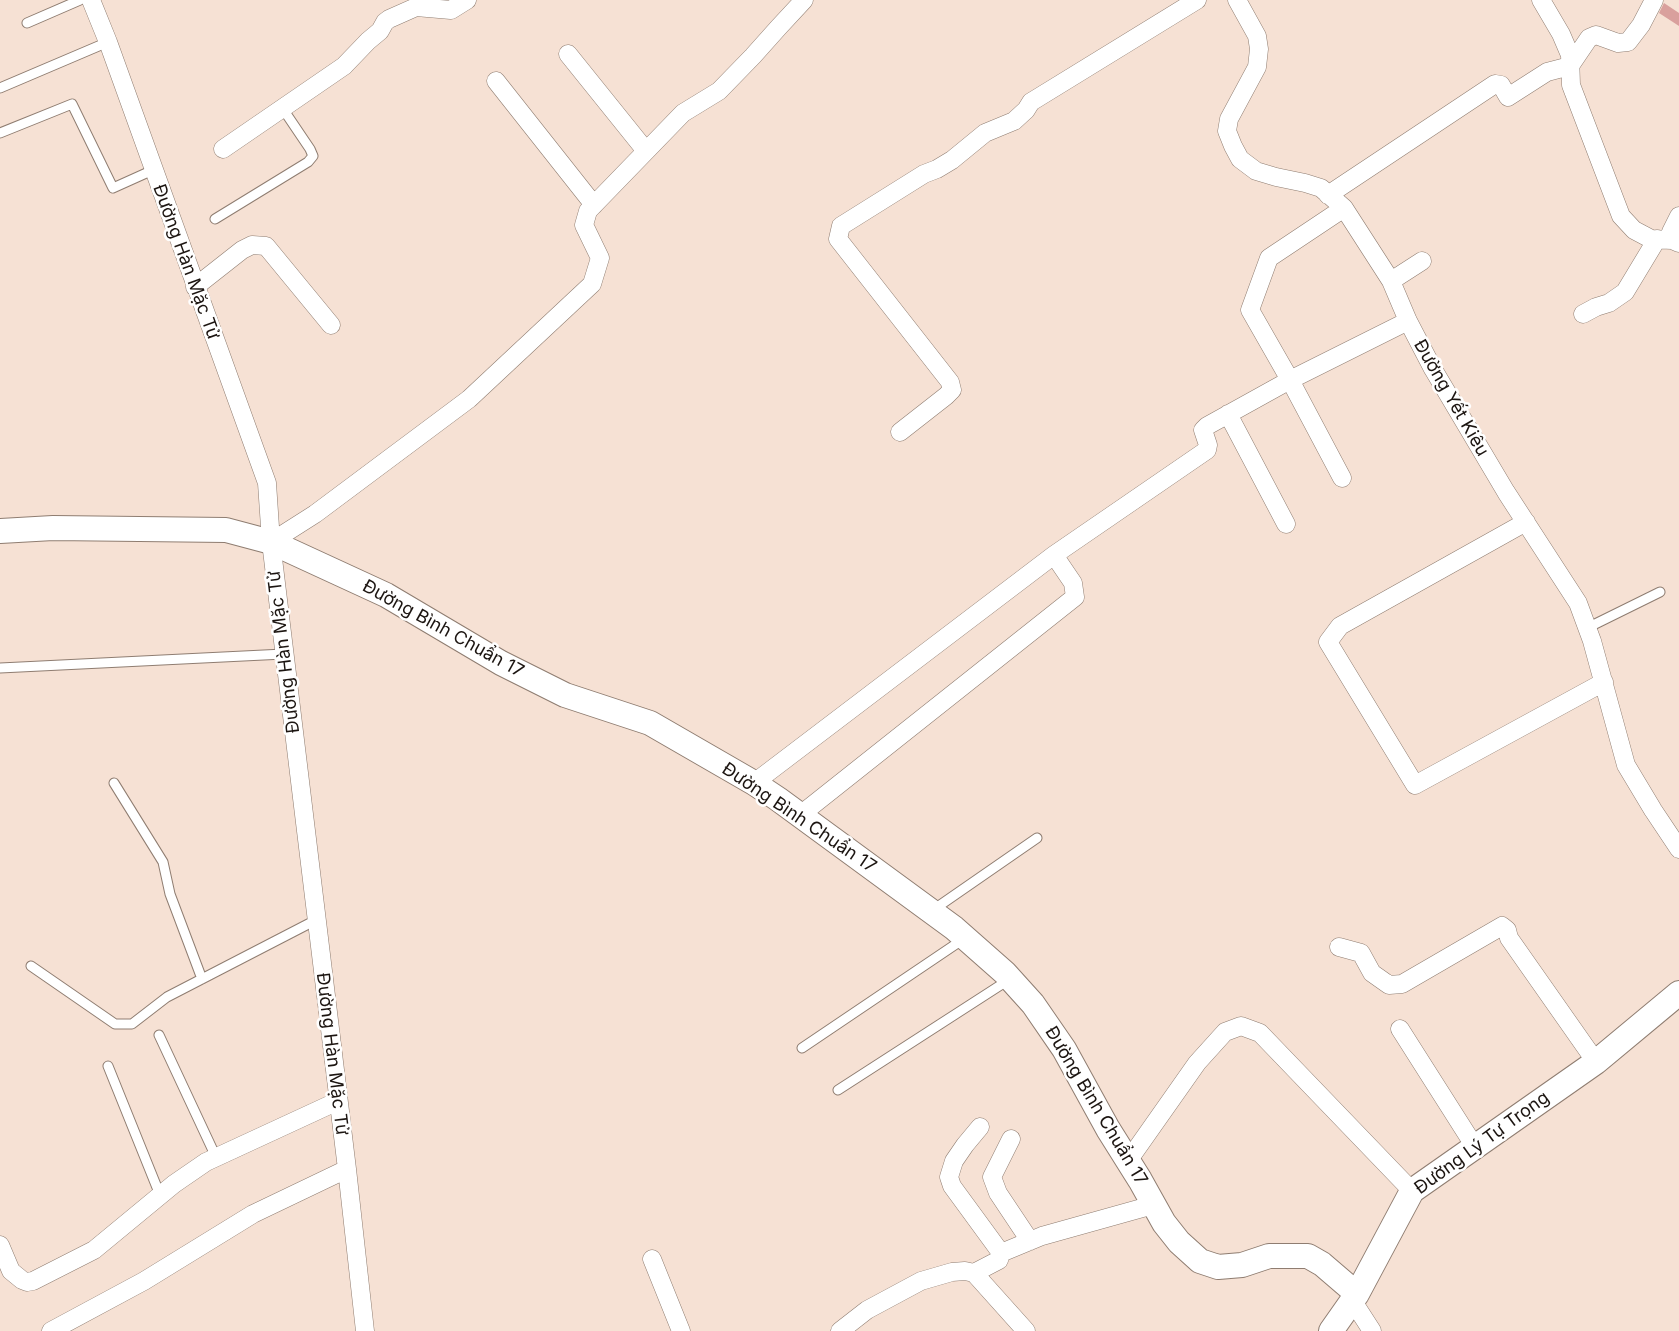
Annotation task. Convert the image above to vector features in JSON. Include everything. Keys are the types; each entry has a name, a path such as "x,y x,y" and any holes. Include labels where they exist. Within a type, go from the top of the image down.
{"street":[{"name":"Đường Hàn Mặc Tử","path":"91,0 108,42 267,483 271,542 365,1331"},
{"path":"223,149 344,66 380,31 389,19 416,7 451,10 467,0"},
{"path":"271,542 314,514 469,399 592,284 600,258 584,225 588,211 683,113 719,91 804,0"},
{"path":"900,432 952,390 950,382 838,239 840,226 924,174 952,160 985,133 1014,121 1026,110 1031,102 1197,0"},
{"name":"Đường Yết Kiêu","path":"1237,0 1257,36 1258,49 1257,66 1229,119 1227,131 1233,146 1240,159 1256,171 1276,178 1321,188 1344,208 1391,281 1432,369 1506,492 1578,603 1604,682 1626,765 1679,849"},
{"path":"1541,0 1561,34 1570,55 1572,85 1621,216 1634,230 1651,239 1669,241"},
{"path":"1328,195 1495,84 1501,85 1508,97 1547,72 1570,66 1589,38 1596,36 1618,43 1628,42 1634,36 1654,0"},
{"path":"568,54 646,151"},
{"path":"496,81 594,205"},
{"path":"1342,478 1250,310 1269,258 1344,208"},
{"path":"1583,314 1609,303 1625,292 1669,241 1679,216"},
{"path":"195,287 242,250 252,245 266,246 331,325"},
{"path":"1391,281 1422,261"},
{"path":"754,783 1054,555 1207,450 1208,445 1203,430 1207,426 1290,380 1408,321"},
{"path":"1228,414 1286,524"},
{"path":"1526,522 1340,626 1328,642 1415,785 1604,682"},
{"name":"Đường Bình Chuẩn 17","path":"0,531 53,528 226,530 271,542 386,595 501,663 565,695 650,723 754,783 883,875 905,894 965,938 1010,979 1033,1004 1064,1049 1108,1130 1164,1223 1200,1261 1218,1267 1242,1265 1270,1256 1308,1256 1322,1264 1354,1297"},
{"path":"799,816 1075,597 1073,583 1054,555"},
{"path":"1339,947 1360,953 1372,973 1389,985 1402,984 1502,926 1507,930 1509,938 1596,1062"},
{"name":"Đường Lý Tự Trọng","path":"1331,1331 1354,1297 1412,1191 1596,1062 1679,993"},
{"path":"1128,1162 1197,1063 1225,1032 1242,1026 1260,1033 1412,1191"},
{"path":"1400,1029 1475,1147"},
{"path":"0,1245 11,1271 22,1280 27,1282 33,1281 94,1250 160,1195 206,1162 338,1101"},
{"path":"980,1127 954,1161 949,1177 952,1186 1001,1253"},
{"path":"1011,1139 992,1177 998,1193 1030,1241"},
{"path":"51,1331 144,1281 252,1214 347,1170"},
{"path":"1001,1253 1030,1241 1102,1218 1153,1205"},
{"path":"840,1331 867,1310 922,1281 952,1272 974,1272 999,1260 1001,1253"},
{"path":"652,1259 681,1331"},
{"path":"974,1272 1026,1331"},
{"path":"1354,1297 1372,1331"}],"lane":[{"path":"27,23 80,0"},
{"path":"0,88 108,42"},
{"path":"0,132 72,104 113,188 153,170"},
{"path":"216,219 308,162 313,156 283,108"},
{"path":"1587,628 1660,592"},
{"path":"0,668 284,654"},
{"path":"114,783 163,862 170,894 202,979"},
{"path":"931,912 1037,838"},
{"path":"31,966 115,1024 132,1024 167,997 316,920"},
{"path":"802,1048 965,938"},
{"path":"838,1090 1010,979"},
{"path":"158,1035 216,1157"},
{"path":"108,1066 160,1195"}],"building":[{"path":"1664,3 1679,13 1679,26 1659,13"}]}
